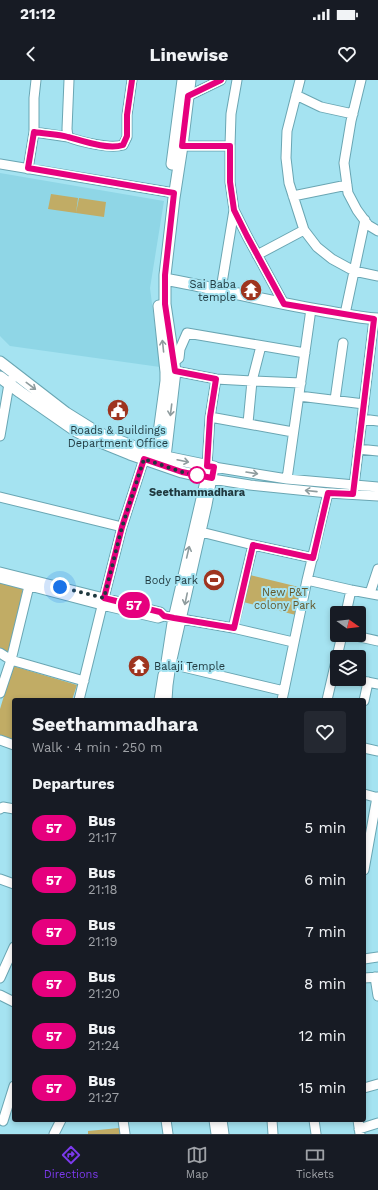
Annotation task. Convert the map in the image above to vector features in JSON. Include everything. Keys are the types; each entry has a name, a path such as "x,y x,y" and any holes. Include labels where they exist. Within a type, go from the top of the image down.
{"main road":[{"path":"171,193 183,80"},
{"path":"161,456 166,382 172,368 160,316 162,241 182,146 190,80"},
{"path":"162,278 221,289 284,304 376,319"},
{"path":"0,362 66,414 98,433 210,472"},
{"path":"0,377 76,431 88,437 182,472 210,472"}],"street":[{"path":"28,168 34,132 34,98 36,80"},
{"path":"68,137 69,80"},
{"path":"34,132 116,147 123,145 127,136 127,115 132,80"},
{"path":"188,96 221,80"},
{"path":"221,289 234,210 230,182 230,146 231,114 237,80"},
{"path":"300,80 287,131 286,158 289,183 304,230 317,247 332,259 354,271 378,276"},
{"path":"361,80 351,121 344,164 348,192 357,210 368,225 378,231"},
{"path":"296,95 321,107 353,114"},
{"path":"182,146 230,146"},
{"path":"0,164 171,193"},
{"path":"293,196 347,185"},
{"path":"234,210 284,304"},
{"path":"345,314 365,220"},
{"path":"257,255 304,230"},
{"path":"287,479 311,309"},
{"path":"353,490 376,319"},
{"path":"301,383 216,379 172,368 179,358 180,349 187,333 306,353"},
{"path":"336,400 343,343"},
{"path":"248,423 252,381 261,346"},
{"path":"0,436 9,384 14,374"},
{"path":"167,698 178,619 201,532 210,472 210,417 216,379"},
{"path":"299,396 364,404"},
{"path":"210,417 293,432"},
{"path":"362,419 378,421"},
{"path":"358,449 378,451"},
{"path":"80,698 122,527 144,459"},
{"path":"210,472 287,479 353,490 378,496"},
{"path":"210,472 250,485 328,493 378,487"},
{"path":"159,698 210,472"},
{"path":"171,664 283,696 293,642 328,493"},
{"path":"0,497 122,527"},
{"path":"201,532 313,558"},
{"path":"234,628 253,545"},
{"path":"307,580 374,594 378,569"},
{"path":"0,572 103,602"},
{"path":"0,578 29,586 103,602 160,612 164,616 234,628 293,642"},
{"path":"0,693 11,660 29,586"},
{"path":"348,606 351,590"},
{"path":"366,638 378,641"},
{"path":"0,653 11,660 84,681"},
{"path":"365,698 368,682 378,684"},
{"path":"328,698 332,686"},
{"path":"0,740 12,744"},
{"path":"366,748 378,751"},
{"path":"366,795 377,798 366,859"},
{"path":"0,809 3,807 12,809"},
{"path":"0,879 12,883"},
{"path":"0,978 12,951"},
{"path":"366,959 378,958"},
{"path":"366,978 377,977 378,996"},
{"path":"0,995 12,1001"},
{"path":"366,1087 378,1084"},
{"path":"3,1121 12,1092"},
{"path":"54,1134 60,1122"},
{"path":"124,1122 125,1134"},
{"path":"166,1122 168,1134"},
{"path":"214,1122 216,1134"},
{"path":"222,1122 224,1134"},
{"path":"272,1122 273,1134"},
{"path":"314,1122 316,1134"},
{"path":"359,1128 378,1123"}],"shaded area":[{"path":"0,173 164,201 150,288 160,367 10,346 0,336"}],"green space":[{"path":"51,194 78,198 76,213 48,209"},
{"path":"79,198 106,202 104,217 76,213"},
{"name":"New P&T colony Park","path":"250,575 303,588 296,615 243,602 244,590"},
{"path":"0,582 23,588 10,653 0,649"},
{"path":"13,666 77,685 73,698 12,698 12,740 0,737 0,709"},
{"path":"119,1128 120,1134 88,1134 88,1131"}],"bus line":[{"name":"57","path":"132,80 127,115 127,136 123,145 116,147 34,132 28,168 174,193 165,275 165,304 175,371 216,379 210,417 207,466 214,467 212,478 182,472 144,459 122,527 104,598 160,612 164,616 234,628 253,545 313,558 328,493 353,494 374,319 284,304 234,210 230,182 230,146 182,146 188,96 221,80"}],"place":[{"name":"Sai Baba temple","path":"251,290"},
{"name":"Roads & Buildings Department Office","path":"118,410"},
{"name":"Seethammadhara","path":"197,475"},
{"name":"Body Park","path":"214,580"},
{"name":"Balaji Temple","path":"139,666"}],"route":[{"path":"60,587 104,598 122,527 144,459 182,472 197,475"}]}
